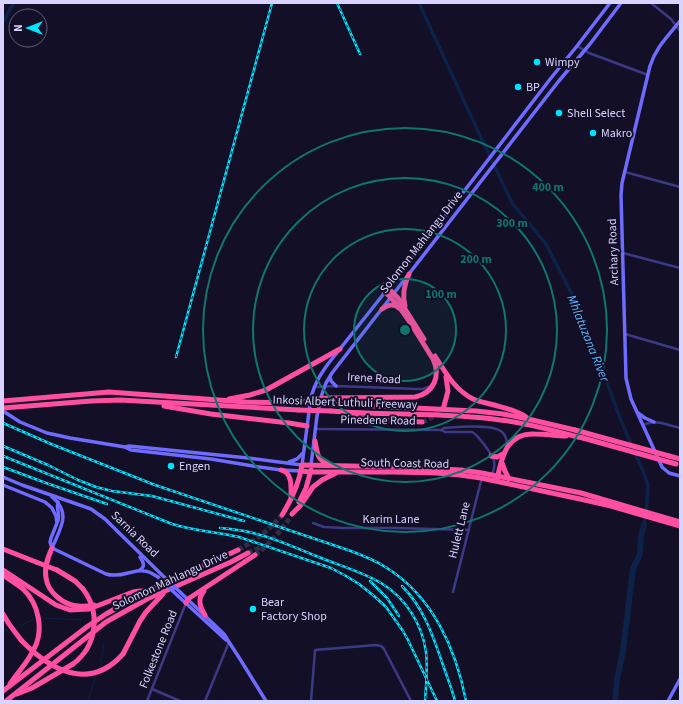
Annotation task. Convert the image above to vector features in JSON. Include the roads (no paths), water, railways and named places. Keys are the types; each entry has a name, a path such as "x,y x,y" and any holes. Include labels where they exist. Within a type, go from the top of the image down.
{"highway":[{"path":"409,274 404,286 403,296 409,315"},
{"path":"387,290 398,298 446,374 461,391 479,401 519,413 528,419"},
{"path":"332,401 415,397 426,394 430,390 436,373 435,364 393,295"},
{"path":"382,309 391,304 402,310"},
{"path":"220,400 250,395 266,390 340,349"},
{"path":"444,406 448,391 446,374"},
{"name":"Inkosi Albert Luthuli Freeway","path":"6,401 110,392 220,400 300,403 332,401 476,411 503,414 575,430 680,459"},
{"name":"Inkosi Albert Luthuli Freeway","path":"3,410 102,401 140,401 330,412 391,413 480,418 524,424 583,438 678,465"},
{"path":"140,401 211,414 307,426"},
{"path":"340,412 358,417 422,422"},
{"path":"494,481 495,475 502,462 503,454 507,446 514,439 533,433 573,436"},
{"path":"315,441 317,454 321,461 335,466"},
{"path":"491,456 503,454"},
{"path":"502,462 509,479"},
{"name":"South Coast Road","path":"302,465 400,470"},
{"name":"Solomon Mahlangu Drive","path":"282,515 295,492 302,465"},
{"name":"Solomon Mahlangu Drive","path":"311,465 306,488 291,516 313,487 337,472"},
{"path":"281,470 286,471 288,474 291,499"},
{"name":"South Coast Road","path":"301,471 337,472 411,470 461,473 482,476 495,475 528,486"},
{"name":"South Coast Road","path":"482,476 494,481 536,487 580,499 612,504 660,518 680,522"},
{"name":"South Coast Road","path":"660,518 680,526"},
{"path":"52,548 46,566 46,577 49,588 52,592 60,599 74,605 83,606 103,604"},
{"path":"3,549 57,570 75,581 88,596 93,608 94,621 93,632 88,647 79,660 32,688 14,695"},
{"name":"Solomon Mahlangu Drive","path":"5,690 96,620 147,591 238,550"},
{"name":"Solomon Mahlangu Drive","path":"6,701 106,622 147,600 248,554"},
{"path":"187,601 255,555"},
{"path":"3,570 66,609 88,609 136,591 147,591"},
{"path":"3,575 20,586 29,596 35,606 39,622 39,632 35,648 5,690"},
{"path":"205,615 201,607 200,598 202,593 212,584"},
{"path":"3,614 21,640 35,653 53,666 74,674 88,674 102,670 123,654 146,612 165,592"}],"main road":[{"name":"Solomon Mahlangu Drive","path":"302,465 311,397 321,374 610,3"},
{"name":"Solomon Mahlangu Drive","path":"311,465 322,394 324,386 330,377 442,231 621,3"},
{"name":"Archary Road","path":"680,21 658,48 653,57 622,183 621,195 626,378 628,389 635,409 662,467 669,473 680,476"},
{"path":"330,377 336,386"},
{"path":"635,409 641,416 654,422"},
{"name":"South Coast Road","path":"3,410 20,422 47,433 70,438 125,448 129,446 150,452 211,457 232,456 302,465"},
{"name":"South Coast Road","path":"139,449 150,448 211,457 253,466 301,471"},
{"path":"284,463 295,461 304,452"},
{"path":"230,462 232,456"},
{"name":"Sarnia Road","path":"3,477 91,509 99,514 160,576 229,642"},
{"path":"3,484 48,504 54,511 57,518 57,523"},
{"path":"49,494 58,502 63,511 63,520 52,548"},
{"path":"52,548 50,538 59,516 57,507 58,502 62,499"},
{"name":"Sarnia Road","path":"52,548 106,574 120,575 142,570 160,576"},
{"path":"136,551 144,564 142,569 138,571"},
{"name":"Sarnia Road","path":"187,601 205,615 224,634 266,701"},
{"path":"668,701 680,679"}],"street":[{"path":"651,3 671,19 680,31"},
{"path":"577,46 648,75"},
{"path":"625,172 680,187"},
{"path":"623,253 680,268"},
{"path":"625,334 680,350"},
{"name":"Irene Road","path":"314,388 336,386 417,390 433,384"},
{"path":"643,425 654,422 680,428"},
{"path":"476,427 475,434 491,456 494,464 495,475"},
{"name":"Pinedene Road","path":"441,430 444,428 495,428 503,433 507,446"},
{"name":"Pinedene Road","path":"316,429 441,430 445,432 472,432 475,434"},
{"name":"Hulett Lane","path":"453,592 482,476"},
{"name":"Karim Lane","path":"313,523 324,527 343,528 469,530"},
{"name":"Folkestone Road","path":"147,701 187,601"},
{"path":"205,701 229,642"},
{"path":"311,701 315,650 376,645 382,648 411,701"},
{"path":"152,689 180,701"}],"waterway":[{"path":"3,22 14,3"},
{"name":"Mhlatuzana River","path":"419,3 512,203 546,244 572,294 622,423 648,485 644,525"},
{"name":"Mhlatuzana River","path":"615,701 633,569 640,554 641,536 644,525"},
{"path":"20,626 36,618"},
{"path":"44,618 82,620"},
{"path":"3,630 8,630"},
{"path":"99,668 102,664 100,660 103,652 103,643"},
{"path":"88,701 96,675"}],"tunnel":[{"path":"422,422 434,416 443,407"},
{"path":"238,550 262,535 282,515"},
{"path":"255,555 270,542 290,518"},
{"path":"248,553 264,546"}],"railway":[{"path":"176,357 272,3"},
{"path":"337,3 360,54"},
{"path":"3,423 51,444 155,485 348,550 387,568 403,580 430,609 449,644 462,682 466,701"},
{"path":"3,446 96,487 112,491 152,496 244,521"},
{"path":"3,456 172,524 239,537 331,568 346,576 359,584 386,607 408,640 437,701"},
{"path":"3,467 107,504"},
{"path":"220,528 249,532 277,540 366,575 390,589 405,604 417,622 421,632 427,658 425,701"},
{"path":"370,581 387,598 399,616"},
{"path":"402,586 410,595 427,623 455,701"}],"place":[{"name":"Wimpy","path":"537,62"},
{"name":"BP","path":"518,87"},
{"name":"Shell Select","path":"559,113"},
{"name":"Makro","path":"593,133"},
{"name":"Engen","path":"171,466"},
{"name":"Bear Factory Shop","path":"253,609"}]}
